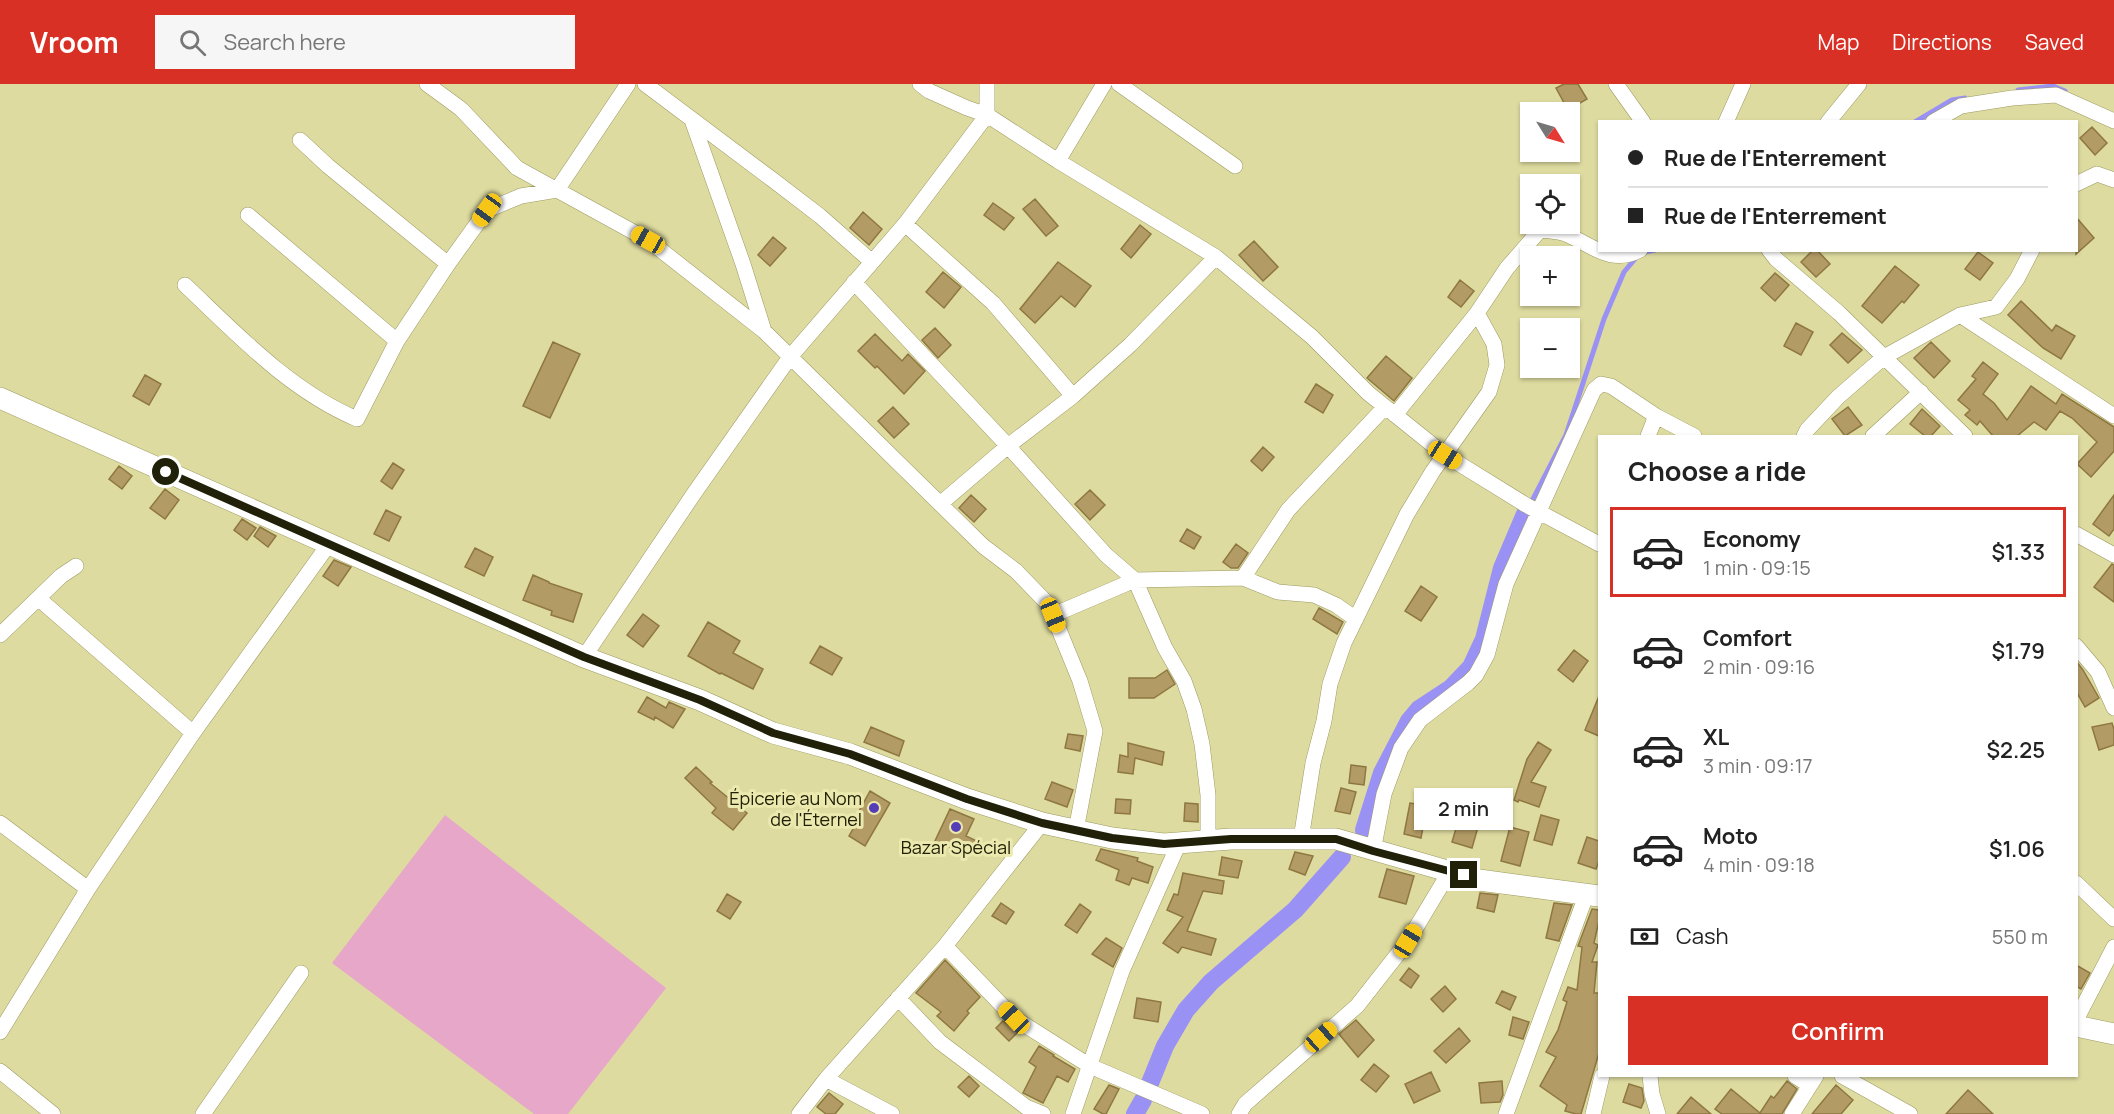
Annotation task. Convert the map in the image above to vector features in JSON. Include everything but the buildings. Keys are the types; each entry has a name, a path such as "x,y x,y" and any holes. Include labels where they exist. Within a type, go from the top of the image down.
{"street":[{"path":"428,84 461,109 517,168 648,240 764,331 983,546 1017,571 1046,602 1080,681 1095,731 1076,830"},
{"path":"185,285 297,387 335,410 357,419 398,341 448,264 487,210 522,196 557,190 628,84"},
{"path":"645,84 783,187 872,262"},
{"path":"920,84 929,91 987,115 1216,257 1312,338 1368,393 1445,455 1539,512 1598,543"},
{"path":"584,657 695,492 790,357 905,224 987,115 987,84"},
{"path":"1058,161 1104,84"},
{"path":"1119,84 1235,166"},
{"path":"1616,84 1630,90 1642,120"},
{"path":"1727,120 1743,84"},
{"path":"1830,120 1859,84"},
{"path":"1936,120 1961,106 2012,98 2056,95 2114,121"},
{"path":"692,120 764,331"},
{"path":"300,140 328,166 448,264"},
{"path":"2078,183 2097,174 2114,180"},
{"path":"248,215 398,341"},
{"path":"905,224 993,303 1073,396"},
{"path":"1243,578 1288,510 1390,411 1477,313 1507,268 1540,230 1565,233 1598,250"},
{"path":"1601,252 1609,256 1632,255 1637,252"},
{"path":"1771,252 1839,314 1964,435"},
{"path":"1804,435 1838,397 1884,357 1960,315 1996,307 2017,279 2031,252"},
{"path":"940,504 1008,446 1073,396 1130,345 1216,257"},
{"path":"854,282 1008,446 1106,555 1135,580 1165,648 1184,681 1194,709 1202,744 1208,795 1208,840"},
{"path":"1301,839 1313,763 1324,721 1330,684 1344,643 1407,514 1433,471 1489,392 1497,365 1494,344 1477,313"},
{"path":"1960,315 2114,416"},
{"path":"1373,851 1384,794 1401,748 1420,720 1476,675 1487,655 1506,584 1594,390 1601,384 1611,386 1656,416 1692,435"},
{"path":"1874,435 1921,392"},
{"path":"3,404 584,657 700,700 773,733 850,754 967,799 1042,823 1112,838 1164,844 1208,840 1336,839 1479,880 1593,895 1507,1111 1524,1114"},
{"path":"1648,435 1656,416"},
{"path":"2078,535 2114,555"},
{"path":"0,1032 88,889 193,734 329,544"},
{"path":"0,635 61,576 76,566"},
{"path":"1053,615 1135,580 1243,578 1278,592 1314,596 1336,605 1356,619"},
{"path":"38,598 193,734"},
{"path":"2078,648 2098,672 2114,708"},
{"path":"0,823 88,889"},
{"path":"799,1114 826,1079 945,946 1042,823"},
{"path":"1073,1114 1122,971 1179,843"},
{"path":"1239,1114 1245,1104 1357,1006 1408,941 1450,871"},
{"path":"2078,885 2114,919"},
{"path":"945,946 1014,1018 1090,1066 1202,1114"},
{"path":"2078,1016 2114,947"},
{"path":"203,1114 301,973"},
{"path":"898,998 940,1042 1026,1107 1043,1114"},
{"path":"2078,1026 2114,1034"},
{"path":"0,1071 53,1114"},
{"path":"1593,1114 1602,1077"},
{"path":"1650,1077 1658,1114"},
{"path":"1844,1077 1910,1114"},
{"path":"826,1079 892,1114"},
{"path":"1792,1114 1813,1080"}],"shaded area":[{"path":"445,815 666,988 568,1114 534,1114 332,963"}],"waterway":[{"path":"2018,90 2053,86 2065,91"},
{"path":"1918,120 1952,100 1965,98"},
{"path":"1532,501 1566,435 1604,319 1624,272 1640,253 1645,252"},
{"path":"1364,830 1382,773 1409,721 1419,709 1451,688 1471,667 1484,639 1502,568 1525,514"},
{"path":"1150,1083 1165,1046 1186,1010 1211,982 1295,910 1342,857"},
{"path":"1135,1114 1143,1100"}],"place":[{"name":"Épicerie au Nom de l'Éternel","path":"874,808"},
{"name":"Bazar Spécial","path":"956,827"}],"route":[{"path":"166,472 584,657 700,700 773,733 850,754 967,799 1042,823 1112,838 1164,844 1231,839 1336,839 1464,875"}]}
